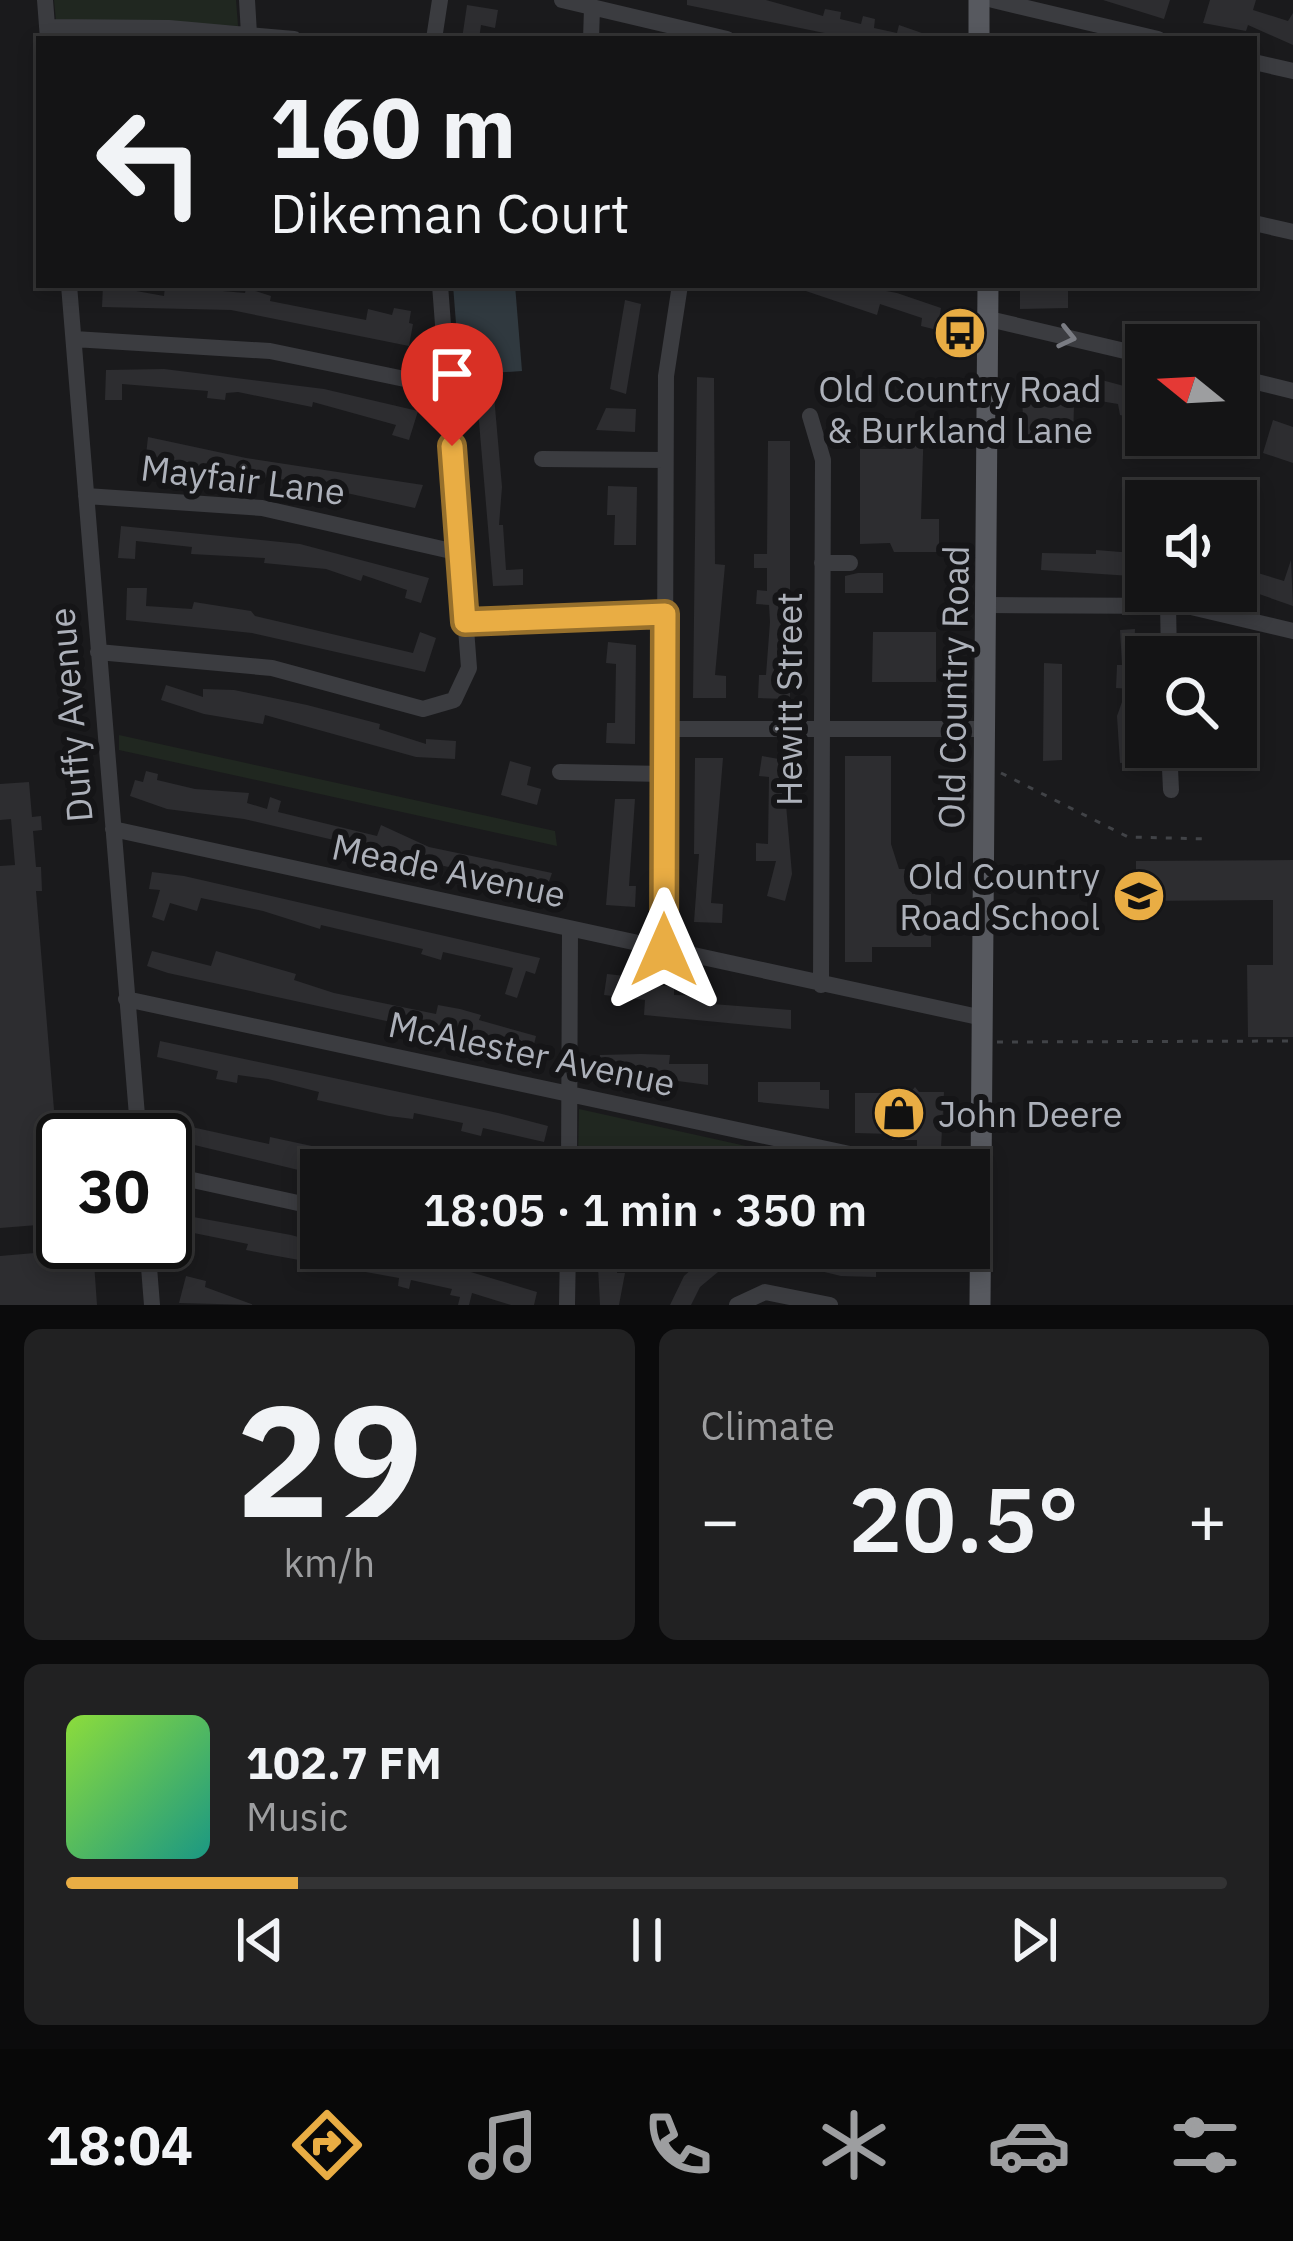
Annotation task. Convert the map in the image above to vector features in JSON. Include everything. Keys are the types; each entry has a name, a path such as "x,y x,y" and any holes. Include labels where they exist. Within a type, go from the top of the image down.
{"main road":[{"path":"979,0 979,36"},
{"name":"Old Country Road","path":"976,1149 983,1042 986,288"},
{"name":"Old Country Road","path":"978,1269 980,1305"}],"street":[{"path":"45,0 48,33 267,36"},
{"path":"247,0 249,34"},
{"path":"434,36 440,0"},
{"path":"562,0 714,36"},
{"path":"994,0 1145,36"},
{"path":"591,36 592,8"},
{"path":"1257,63 1293,71"},
{"path":"1257,224 1293,232"},
{"name":"Duffy Avenue","path":"69,288 137,1113"},
{"path":"98,652 194,657 272,668 431,709 454,700 466,682 465,622 440,288"},
{"path":"664,950 665,460 668,346 679,288"},
{"path":"988,319 1125,351"},
{"path":"74,340 270,351 448,388"},
{"path":"1257,382 1293,391"},
{"name":"Hewitt Street","path":"810,416 822,450 821,985"},
{"path":"542,459 665,460"},
{"name":"Mayfair Lane","path":"86,496 262,508 460,553"},
{"path":"822,563 850,563"},
{"path":"987,605 1125,605"},
{"path":"1202,612 1293,631"},
{"path":"465,622 665,614"},
{"path":"665,729 983,729"},
{"path":"1170,768 1171,790"},
{"path":"560,772 665,774"},
{"name":"Meade Avenue","path":"112,829 983,1018"},
{"path":"568,1149 570,930"},
{"name":"McAlester Avenue","path":"126,999 823,1149"},
{"path":"192,1180 300,1203"},
{"path":"149,1269 152,1305"},
{"path":"567,1305 568,1269"},
{"path":"737,1305 765,1292 830,1305"}],"path":[{"path":"983,764 1128,837 1208,839"},
{"path":"983,1042 1293,1041"}],"shaded area":[{"path":"54,0 236,0 238,26 56,21"},
{"path":"453,288 515,288 522,371 460,375"},
{"path":"119,735 555,831 557,846 119,750"},
{"path":"579,1109 759,1149 578,1149"}],"building":[{"path":"687,0 766,0 823,16 825,9 841,12 840,19 861,24 863,16 875,19 874,28 897,33 899,25 930,36 839,36 687,5"},
{"path":"1103,0 1170,0 1164,19"},
{"path":"1210,0 1256,0 1253,10 1288,21 1293,13 1293,45 1248,25 1246,31 1203,23"},
{"path":"467,5 498,10 495,28 481,25 479,36 462,36"},
{"path":"103,288 164,296 165,288 245,293 246,288 271,296 270,301 366,320 368,309 392,315 394,308 411,311 409,323 413,324 409,346 231,310 102,307"},
{"path":"797,288 870,288 941,308 937,330 921,326 922,318 880,304 877,315"},
{"path":"1020,288 1068,288 1068,308 1020,309"},
{"path":"625,300 641,304 626,394 610,389"},
{"path":"164,369 324,389 418,411 409,440 392,435 396,425 313,402 312,407 238,392 226,393 225,400 207,398 208,391 122,384 122,400 105,400 106,370"},
{"path":"492,373 502,487 499,525 503,525 506,570 523,569 523,585 493,586 475,375"},
{"path":"697,377 714,378 715,564 725,565 715,675 726,676 726,698 693,698"},
{"path":"1098,379 1125,386 1125,416 1120,415 1118,404 1094,400"},
{"path":"1022,392 1034,393 1034,404 1074,404 1073,442 1024,448"},
{"path":"606,408 636,409 635,432 596,430"},
{"path":"1273,420 1293,427 1293,463 1263,453"},
{"path":"893,422 924,422 921,519 939,519 939,552 894,552 890,543 860,544 860,449 894,449"},
{"path":"148,437 246,458 423,485 415,508 287,480 145,464"},
{"path":"768,441 790,441 790,699 758,698 759,675 766,675 770,622 769,605 756,604 757,590 767,591 767,568 754,568 754,554 767,554"},
{"path":"608,486 637,487 636,545 614,545 615,515 607,515"},
{"path":"121,526 300,544 429,578 421,603 405,598 407,590 363,575 361,581 326,569 264,563 265,558 191,554 192,547 136,541 135,559 118,558"},
{"path":"1096,550 1125,552 1125,576 1041,570 1042,553 1096,554"},
{"path":"1291,560 1293,606 1257,593 1257,573 1284,581"},
{"path":"883,573 883,593 845,593 845,576"},
{"path":"127,588 147,588 146,606 192,609 194,602 251,611 255,616 413,653 420,632 436,638 425,672 252,633 126,620"},
{"path":"1135,629 1135,636 1125,636 1125,689 1116,688 1117,665 1122,665 1120,630"},
{"path":"873,632 936,632 936,682 872,682"},
{"path":"608,642 636,645 635,744 606,743 607,723 615,723 616,664 606,663"},
{"path":"1044,663 1062,664 1062,760 1043,761"},
{"path":"166,685 203,697 203,689 234,690 307,705 380,724 379,729 426,744 426,739 456,741 455,759 416,757 265,715 263,724 204,714 161,700"},
{"path":"1125,702 1125,763 1120,763 1117,716"},
{"path":"762,756 790,761 785,793 792,874 785,901 767,896 776,861 756,861 756,843 768,844 769,777 759,776"},
{"path":"845,756 891,756 891,844 899,869 912,869 912,894 931,894 931,947 872,947 872,962 845,962"},
{"path":"695,758 723,758 711,903 723,904 722,923 694,922 699,854 694,854"},
{"path":"510,761 531,767 527,785 541,789 537,805 501,795"},
{"path":"146,771 158,774 157,780 195,789 249,793 247,803 267,809 270,797 281,801 278,812 377,836 381,825 429,847 552,873 546,890 244,819 167,809 130,796 135,780 143,782"},
{"path":"29,782 32,817 41,816 42,830 33,831 36,867 41,867 42,891 36,891 54,1113 36,1113 36,1225 0,1228 0,866 15,865 11,819 0,820 0,784"},
{"path":"615,799 635,799 629,886 636,886 635,907 606,905"},
{"path":"1293,860 1293,1037 1248,1037 1247,965 1273,965 1273,900 1136,901 1136,861"},
{"path":"152,872 540,958 535,974 526,971 517,998 505,994 513,968 443,952 441,960 421,954 423,949 321,925 320,929 263,911 201,898 197,911 170,903 164,921 152,917 160,890 149,889"},
{"path":"152,951 211,966 216,951 296,974 294,980 334,993 436,1014 438,1005 460,1009 481,1015 479,1020 536,1036 532,1053 168,973 147,966"},
{"path":"607,974 635,977 634,985 674,986 674,995 712,996 712,1004 791,1010 791,1029 644,1015 645,1000 604,995"},
{"path":"160,1041 548,1126 544,1142 483,1128 481,1136 461,1131 463,1123 414,1113 413,1119 389,1116 317,1100 319,1092 268,1079 238,1075 237,1083 216,1079 218,1071 157,1057"},
{"path":"600,1055 670,1055 669,1064 708,1064 708,1085 640,1076 640,1069 600,1068"},
{"path":"758,1082 820,1082 820,1090 829,1090 829,1109 758,1102"},
{"name":"John Deere","path":"915,1087 919,1092 944,1092 941,1148 923,1149 917,1147 917,1140 892,1140 892,1134 855,1133 855,1093 910,1093"},
{"path":"192,1127 269,1144 270,1137 321,1148 300,1149 300,1170 192,1144"},
{"path":"192,1217 300,1237 300,1260 246,1250 248,1244 192,1233"},
{"path":"36,1253 36,1269 94,1269 97,1305 0,1305 0,1256"},
{"path":"350,1269 457,1269 537,1292 534,1305 511,1305 472,1293 469,1305 458,1305 460,1297 450,1295 452,1289 411,1280 409,1289 398,1286 399,1278"},
{"path":"598,1269 625,1273 619,1305 600,1305"},
{"path":"692,1269 722,1269 700,1287 691,1305 670,1305"},
{"path":"812,1269 876,1269 876,1277"},
{"path":"186,1276 206,1281 205,1287 254,1305 179,1303"}],"place":[{"name":"Old Country Road & Burkland Lane","path":"960,333"},
{"name":"Old Country Road School","path":"1139,896"},
{"name":"John Deere","path":"899,1113"}],"route":[{"path":"452,446 465,622 665,614 664,950"}]}
